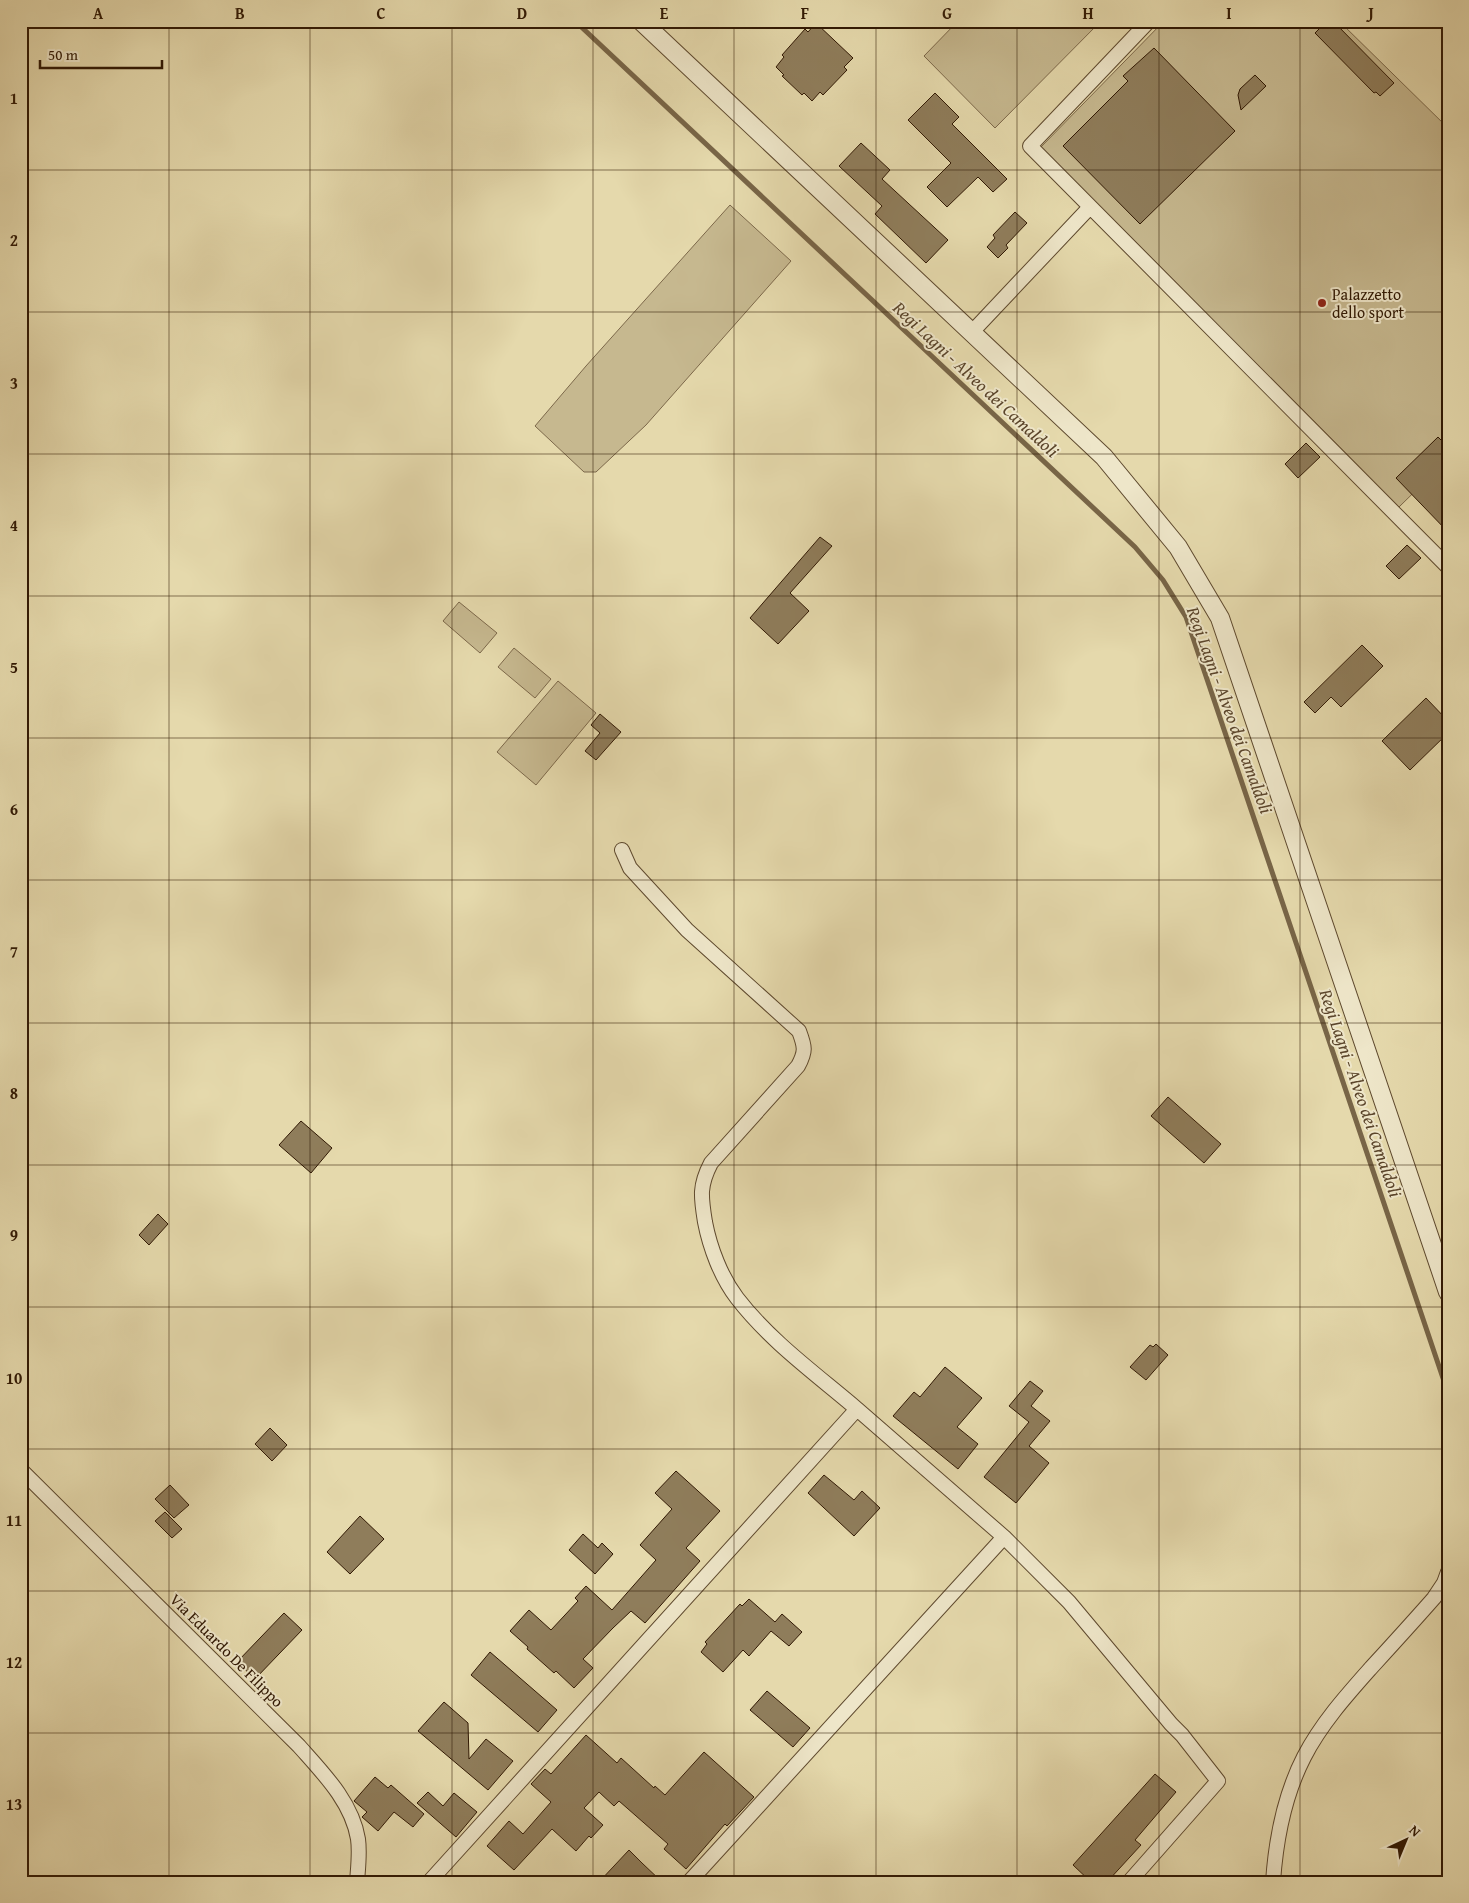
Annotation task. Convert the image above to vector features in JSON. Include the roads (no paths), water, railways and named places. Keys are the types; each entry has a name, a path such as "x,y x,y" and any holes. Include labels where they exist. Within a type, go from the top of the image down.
{"street":[{"path":"641,21 1104,457 1178,547 1220,618 1448,1292"},
{"path":"1149,21 1030,146 1448,567"},
{"path":"972,332 1090,207"},
{"path":"622,850 630,868 687,930 790,1022 801,1037 804,1054 798,1066 711,1163 703,1178 700,1194 708,1236 720,1269 736,1297 785,1348 1004,1537 1069,1602 1182,1735 1218,1781 1129,1882"},
{"path":"430,1882 857,1409"},
{"name":"Via Eduardo De Filippo","path":"21,1470 299,1746 334,1786 350,1815 358,1839 357,1882"},
{"path":"689,1882 1004,1537"},
{"path":"1273,1882 1275,1851 1281,1816 1304,1756 1337,1706 1434,1598 1444,1583 1448,1572"}],"waterway":[{"name":"Regi Lagni - Alveo dei Camaldoli","path":"575,21 1135,547 1163,580 1186,617 1448,1393"}],"place":[{"name":"Palazzetto dello sport","path":"1322,303"}]}
